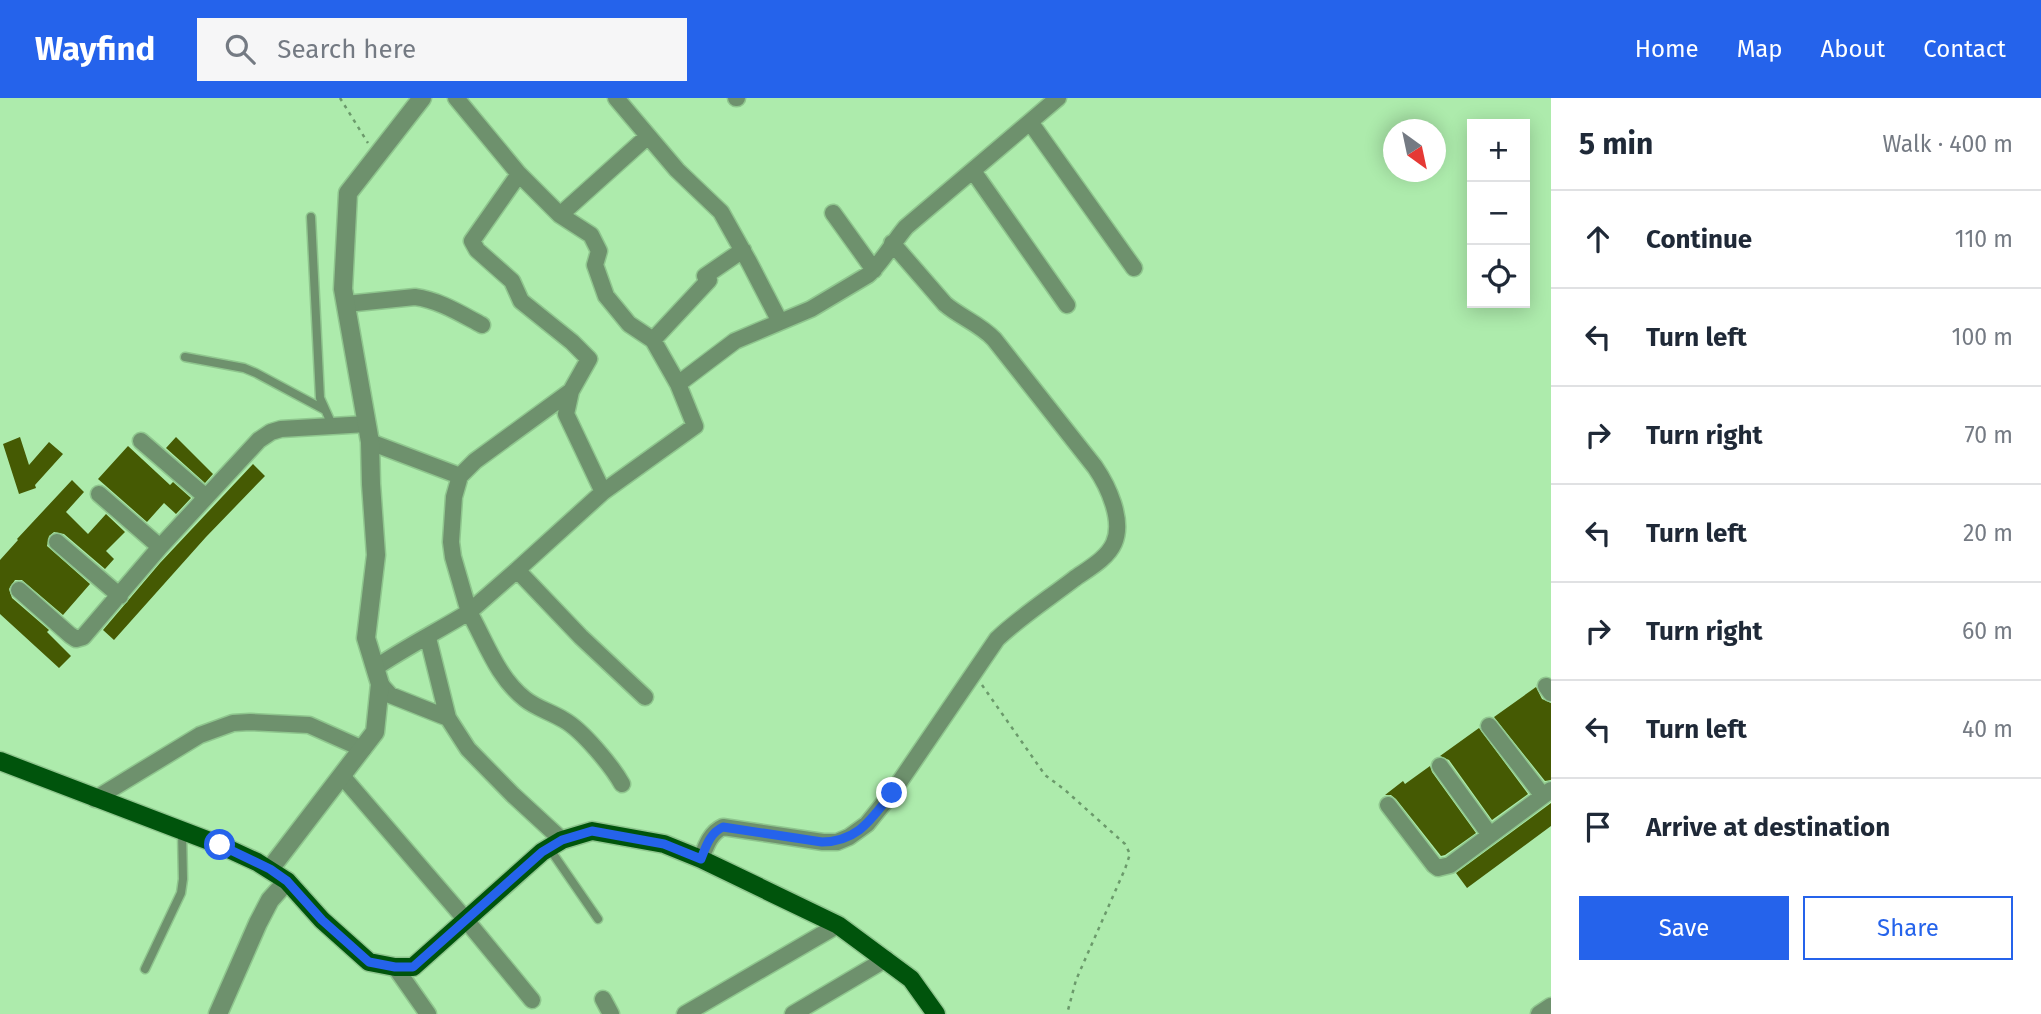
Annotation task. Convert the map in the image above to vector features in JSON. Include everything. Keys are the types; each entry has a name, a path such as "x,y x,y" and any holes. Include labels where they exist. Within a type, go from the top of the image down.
{"main road":[{"path":"0,761 220,845 264,866 287,881 322,920 369,962 413,967 555,844 592,831 664,844 838,925 911,979 936,1014"}],"street":[{"path":"422,98 348,193 343,289 370,442 370,484 376,555 366,638 378,676 390,695 448,718"},
{"path":"264,866 342,776 376,732 378,676 405,648 416,645 470,612 603,492 695,426 678,384 653,341 629,324 607,296 594,265 599,251 591,235 560,215 519,174 456,98"},
{"path":"616,98 677,170 720,212 780,322"},
{"path":"678,384 735,341 811,309 874,270 906,227 1058,98"},
{"path":"1030,122 1134,268"},
{"path":"560,215 648,136"},
{"path":"974,171 1067,305"},
{"path":"519,174 472,241 477,250 510,279 521,301 589,359 571,391 566,414 603,492"},
{"path":"833,213 874,270"},
{"path":"701,859 712,836 723,827 822,842 836,842 860,831 892,793 989,649 1004,633 1101,559 1115,543 1116,522 1112,499 1103,478 1000,346 987,332 945,304 892,243"},
{"path":"653,341 707,278 743,250"},
{"path":"346,304 424,298 482,325"},
{"path":"571,391 475,461 460,476 454,497 451,542 470,612 503,677 526,700 565,720 584,737 617,774 622,784"},
{"path":"19,590 76,639 83,637 246,453 271,432 281,429 367,424"},
{"path":"141,441 206,497"},
{"path":"370,442 460,476"},
{"path":"99,494 160,547"},
{"path":"57,542 120,596"},
{"path":"517,570 581,637 645,697"},
{"path":"428,638 448,718 468,748 555,844"},
{"path":"96,799 200,735 233,723 309,725 363,749"},
{"path":"1388,805 1438,868 1450,865 1547,793 1489,726"},
{"path":"1440,766 1490,835"},
{"path":"342,776 531,1000"},
{"path":"218,1014 258,923 270,900 287,881"},
{"path":"685,1014 838,925"},
{"path":"793,1014 886,959"},
{"path":"395,967 428,1014"},
{"path":"1539,1014 1551,1006"}],"lane":[{"path":"312,217 319,390 328,427"},
{"path":"185,357 244,368 325,410"},
{"path":"145,969 181,893 184,879 182,831"},
{"path":"555,844 598,919"}],"path":[{"path":"340,98 376,156"},
{"path":"973,673 1045,775 1125,844 1130,854 1076,980 1067,1014"}],"building":[{"path":"20,437 29,465 49,442 63,454 35,485 36,488 19,494 3,444"},
{"path":"176,437 213,474 205,483 166,448"},
{"path":"128,446 170,485 173,482 191,498 176,514 164,503 147,522 98,479"},
{"path":"253,464 265,476 114,640 103,630 160,563"},
{"path":"72,480 84,492 66,512 88,534 106,514 125,532 106,551 114,559 105,569 64,534 54,532 49,536 47,546 90,584 63,615 22,580 15,580 9,589 12,598 49,630 47,632 71,656 59,668 0,614 0,560"},
{"path":"1536,687 1542,699 1551,703 1551,780 1545,781 1494,717"},
{"path":"1479,728 1528,794 1492,820 1449,760 1440,756"},
{"path":"1430,766 1476,833 1441,856 1396,799 1385,795"},
{"path":"1551,803 1551,826 1467,888 1456,873"}],"route":[{"path":"220,845 257,862 287,881 322,920 369,962 413,967 542,852 562,840 592,831 664,844 701,859 712,836 723,827 836,842 860,831 892,793"}]}
